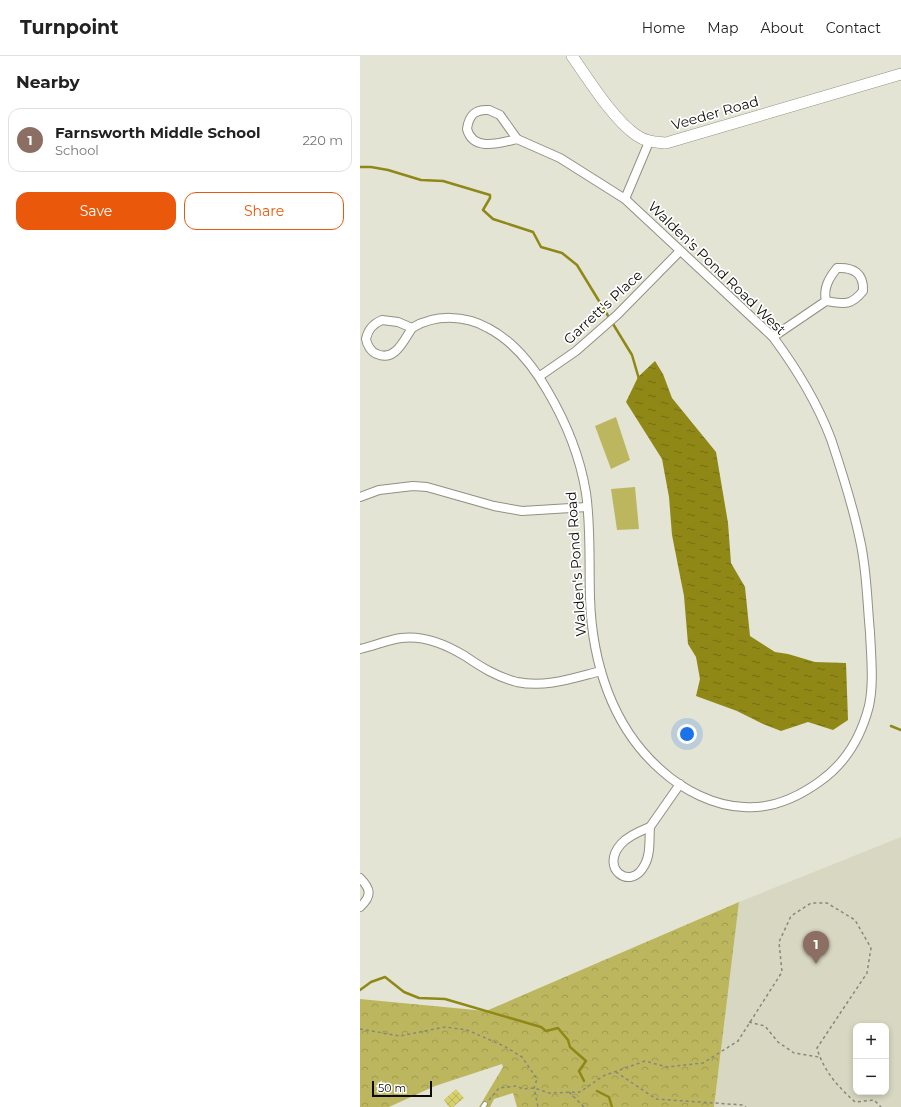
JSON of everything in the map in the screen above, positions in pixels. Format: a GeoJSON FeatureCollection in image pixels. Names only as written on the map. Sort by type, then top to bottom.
{"type":"FeatureCollection","features":[{"type":"Feature","properties":{"kind":"street"},"geometry":{"type":"LineString","coordinates":[[572,56],[617,117],[636,135],[649,142],[625,199]]}},
{"type":"Feature","properties":{"kind":"street","name":"Veeder Road"},"geometry":{"type":"LineString","coordinates":[[649,142],[666,143],[675,141],[901,74]]}},
{"type":"Feature","properties":{"kind":"street"},"geometry":{"type":"LineString","coordinates":[[489,110],[500,115],[517,139],[494,144],[476,143],[468,134],[468,123],[476,111],[489,110]]}},
{"type":"Feature","properties":{"kind":"street","name":"Walden's Pond Road West"},"geometry":{"type":"LineString","coordinates":[[517,139],[560,158],[625,199],[773,337],[788,358],[814,401],[830,437],[846,486],[860,541],[866,579],[871,655],[869,704],[860,733],[844,759],[828,776],[811,788],[772,805],[748,808],[733,806],[701,796],[680,784],[655,765],[630,736]]}},
{"type":"Feature","properties":{"kind":"street","name":"Garrett's Place"},"geometry":{"type":"LineString","coordinates":[[540,376],[576,351],[617,315],[680,251]]}},
{"type":"Feature","properties":{"kind":"street"},"geometry":{"type":"LineString","coordinates":[[773,337],[826,301],[846,304],[856,300],[863,291],[862,277],[856,271],[846,268],[837,268],[829,278],[825,294],[826,301]]}},
{"type":"Feature","properties":{"kind":"street","name":"Walden's Pond Road"},"geometry":{"type":"LineString","coordinates":[[412,328],[432,319],[451,317],[478,322],[495,331],[510,344],[540,376],[561,413],[570,433],[581,470],[587,507],[590,532],[590,601],[595,646],[601,671],[613,708],[630,736]]}},
{"type":"Feature","properties":{"kind":"street"},"geometry":{"type":"LineString","coordinates":[[382,320],[398,322],[412,328],[400,347],[390,356],[376,354],[371,350],[367,342],[367,334],[370,329],[382,320]]}},
{"type":"Feature","properties":{"kind":"street"},"geometry":{"type":"LineString","coordinates":[[360,497],[379,490],[413,486],[427,487],[494,506],[522,511],[587,507]]}},
{"type":"Feature","properties":{"kind":"street"},"geometry":{"type":"LineString","coordinates":[[360,649],[402,638],[436,641],[447,645],[488,671],[516,681],[532,684],[551,684],[601,671]]}},
{"type":"Feature","properties":{"kind":"street"},"geometry":{"type":"LineString","coordinates":[[650,827],[648,857],[644,867],[639,873],[630,877],[619,874],[613,867],[614,854],[621,844],[629,837],[650,827],[680,784]]}},
{"type":"Feature","properties":{"kind":"street"},"geometry":{"type":"LineString","coordinates":[[360,878],[369,887],[364,903],[360,907]]}},
{"type":"Feature","properties":{"kind":"path"},"geometry":{"type":"LineString","coordinates":[[484,1106],[499,1088],[516,1086],[523,1089],[534,1088],[549,1093],[580,1092],[603,1076],[645,1061],[667,1066],[703,1063],[738,1041],[782,972],[780,942],[791,916],[811,903],[827,903],[855,920],[871,948],[867,973],[817,1048],[819,1057],[838,1087],[855,1102],[874,1100],[881,1107]]}},
{"type":"Feature","properties":{"kind":"path"},"geometry":{"type":"LineString","coordinates":[[749,1022],[765,1026],[778,1042],[794,1053],[819,1057]]}},
{"type":"Feature","properties":{"kind":"path"},"geometry":{"type":"LineString","coordinates":[[360,1029],[400,1036],[445,1027],[467,1030],[522,1057],[537,1079],[534,1088],[538,1107]]}},
{"type":"Feature","properties":{"kind":"path"},"geometry":{"type":"LineString","coordinates":[[616,1072],[656,1099],[743,1105],[746,1107]]}},
{"type":"Feature","properties":{"kind":"path"},"geometry":{"type":"LineString","coordinates":[[569,1092],[584,1107]]}},
{"type":"Feature","properties":{"kind":"shaded area"},"geometry":{"type":"Polygon","coordinates":[[[901,837],[901,1107],[714,1107],[739,902],[901,837]]]}},
{"type":"Feature","properties":{"kind":"green space"},"geometry":{"type":"Polygon","coordinates":[[[616,417],[630,460],[611,469],[595,426],[616,417]]]}},
{"type":"Feature","properties":{"kind":"green space"},"geometry":{"type":"Polygon","coordinates":[[[635,487],[639,529],[617,530],[611,489],[635,487]]]}},
{"type":"Feature","properties":{"kind":"green space"},"geometry":{"type":"Polygon","coordinates":[[[739,902],[714,1107],[517,1107],[513,1093],[494,1099],[490,1107],[479,1107],[503,1067],[502,1064],[435,1086],[389,1107],[360,1107],[360,999],[486,1011],[739,902]]]}},
{"type":"Feature","properties":{"kind":"water"},"geometry":{"type":"Polygon","coordinates":[[[655,361],[663,374],[672,398],[716,452],[728,523],[731,563],[745,587],[750,636],[775,652],[788,654],[815,662],[846,663],[848,720],[833,730],[808,722],[781,731],[737,711],[696,696],[700,679],[696,657],[688,644],[684,596],[672,535],[669,497],[662,459],[626,402],[638,377],[655,361]]]}},
{"type":"Feature","properties":{"kind":"building"},"geometry":{"type":"Polygon","coordinates":[[[456,1089],[464,1098],[453,1107],[449,1107],[444,1100],[456,1089]]]}},
{"type":"Feature","properties":{"kind":"waterway"},"geometry":{"type":"LineString","coordinates":[[360,167],[388,170],[421,180],[443,181],[490,195],[490,198],[483,210],[493,219],[533,232],[541,247],[562,253],[577,265],[632,355],[639,379]]}},
{"type":"Feature","properties":{"kind":"waterway"},"geometry":{"type":"LineString","coordinates":[[891,726],[901,730]]}},
{"type":"Feature","properties":{"kind":"waterway"},"geometry":{"type":"LineString","coordinates":[[360,990],[371,982],[385,977],[404,992],[419,998],[445,999],[541,1027],[546,1031],[558,1028],[568,1040],[570,1047],[586,1061],[579,1071],[584,1081]]}},
{"type":"Feature","properties":{"kind":"waterway"},"geometry":{"type":"LineString","coordinates":[[597,1091],[609,1097],[612,1107]]}},
{"type":"Feature","properties":{"kind":"place","name":"Farnsworth Middle School"},"geometry":{"type":"Point","coordinates":[816,964]}}]}
